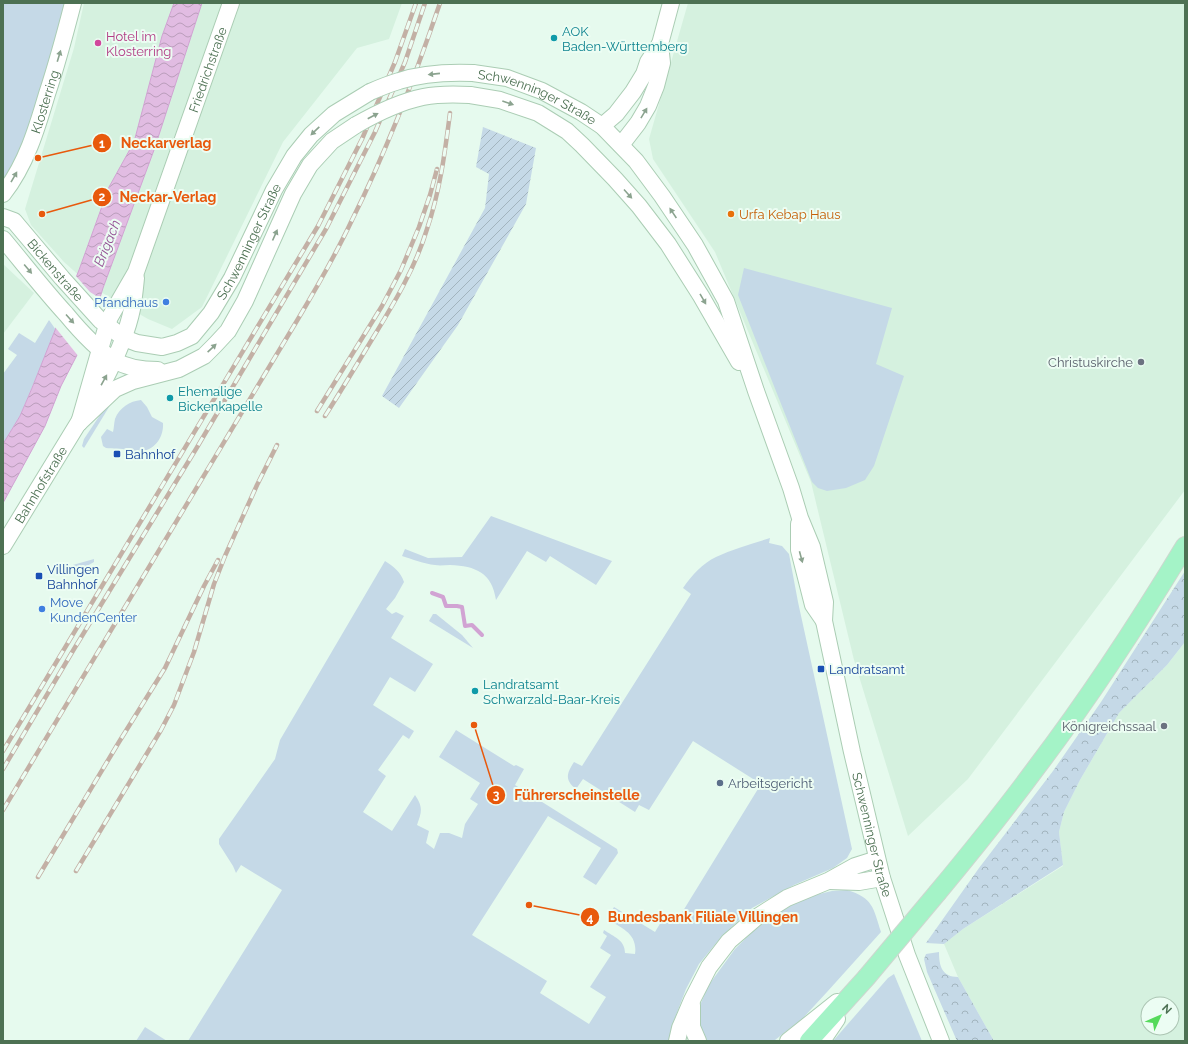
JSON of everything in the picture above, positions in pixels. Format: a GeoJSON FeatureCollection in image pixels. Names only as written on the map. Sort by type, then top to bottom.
{"type":"FeatureCollection","features":[{"type":"Feature","properties":{"kind":"main road","name":"Klosterring"},"geometry":{"type":"LineString","coordinates":[[3,194],[24,159],[36,127],[64,38],[73,3]]}},
{"type":"Feature","properties":{"kind":"main road","name":"Friedrichstraße"},"geometry":{"type":"LineString","coordinates":[[104,322],[110,317],[136,272],[231,3]]}},
{"type":"Feature","properties":{"kind":"main road"},"geometry":{"type":"LineString","coordinates":[[602,126],[616,114],[633,92],[644,74],[648,62],[660,44],[672,3]]}},
{"type":"Feature","properties":{"kind":"main road"},"geometry":{"type":"LineString","coordinates":[[621,145],[648,106],[656,86],[662,63],[660,44]]}},
{"type":"Feature","properties":{"kind":"main road","name":"Schwenninger Straße"},"geometry":{"type":"LineString","coordinates":[[104,322],[124,338],[137,343],[162,347],[177,343],[192,336],[211,313],[232,278],[274,190],[294,156],[311,134],[334,114],[370,92],[399,80],[430,74],[455,72],[507,78],[542,91],[581,112],[602,126],[636,161],[670,208],[695,246],[726,301],[800,518],[799,550],[813,605],[824,621],[852,752],[882,878],[907,955],[941,1041]]}},
{"type":"Feature","properties":{"kind":"main road","name":"Schwenninger Straße"},"geometry":{"type":"LineString","coordinates":[[133,381],[179,369],[204,356],[228,331],[245,301],[293,194],[310,165],[332,141],[356,125],[391,107],[423,97],[450,94],[470,95],[500,100],[538,113],[567,131],[615,179],[639,206],[668,244],[701,296],[756,391]]}},
{"type":"Feature","properties":{"kind":"main road","name":"Bickenstraße"},"geometry":{"type":"LineString","coordinates":[[3,217],[14,221],[62,278],[104,322]]}},
{"type":"Feature","properties":{"kind":"main road","name":"Bickenstraße"},"geometry":{"type":"LineString","coordinates":[[3,239],[55,302],[84,335],[96,346]]}},
{"type":"Feature","properties":{"kind":"main road","name":"Friedrichstraße"},"geometry":{"type":"LineString","coordinates":[[124,338],[132,308],[136,272]]}},
{"type":"Feature","properties":{"kind":"main road","name":"Bahnhofstraße"},"geometry":{"type":"LineString","coordinates":[[78,423],[96,346],[104,322]]}},
{"type":"Feature","properties":{"kind":"main road","name":"Bahnhofstraße"},"geometry":{"type":"LineString","coordinates":[[3,546],[104,381],[124,338]]}},
{"type":"Feature","properties":{"kind":"main road","name":"Schwenninger Straße"},"geometry":{"type":"LineString","coordinates":[[96,346],[115,360],[136,369],[179,369]]}},
{"type":"Feature","properties":{"kind":"main road","name":"Bahnhofstraße"},"geometry":{"type":"LineString","coordinates":[[78,423],[115,389],[133,381]]}},
{"type":"Feature","properties":{"kind":"main road"},"geometry":{"type":"LineString","coordinates":[[809,1041],[938,892],[1037,768],[1127,637],[1185,546]]}},
{"type":"Feature","properties":{"kind":"main road"},"geometry":{"type":"LineString","coordinates":[[677,1041],[680,1028],[692,1000],[709,967],[729,941],[757,917],[787,898],[828,881],[855,866],[877,859]]}},
{"type":"Feature","properties":{"kind":"main road"},"geometry":{"type":"LineString","coordinates":[[828,881],[859,882],[882,878]]}},
{"type":"Feature","properties":{"kind":"main road"},"geometry":{"type":"LineString","coordinates":[[788,1041],[864,979]]}},
{"type":"Feature","properties":{"kind":"main road"},"geometry":{"type":"LineString","coordinates":[[822,1041],[864,979]]}},
{"type":"Feature","properties":{"kind":"main road"},"geometry":{"type":"LineString","coordinates":[[692,1000],[692,1027],[698,1041]]}},
{"type":"Feature","properties":{"kind":"shaded area"},"geometry":{"type":"Polygon","coordinates":[[[84,3],[402,3],[389,39],[357,48],[283,142],[202,307],[172,329],[148,319],[92,287],[64,262],[31,225],[25,209],[74,48],[84,3]]]}},
{"type":"Feature","properties":{"kind":"shaded area"},"geometry":{"type":"Polygon","coordinates":[[[688,3],[1185,3],[1185,490],[968,779],[908,836],[854,660],[811,482],[715,252],[653,159],[649,139],[688,3]]]}},
{"type":"Feature","properties":{"kind":"shaded area"},"geometry":{"type":"Polygon","coordinates":[[[3,264],[34,293],[3,334],[3,264]]]}},
{"type":"Feature","properties":{"kind":"shaded area"},"geometry":{"type":"Polygon","coordinates":[[[1185,642],[1185,1041],[994,1041],[958,977],[944,944],[963,929],[1063,866],[1059,832],[1064,812],[1080,780],[1119,713],[1167,665],[1185,642]]]}},
{"type":"Feature","properties":{"kind":"green space"},"geometry":{"type":"Polygon","coordinates":[[[3,3],[65,3],[32,123],[15,165],[3,182],[3,3]]]}},
{"type":"Feature","properties":{"kind":"green space"},"geometry":{"type":"Polygon","coordinates":[[[483,127],[536,148],[526,204],[458,325],[399,408],[382,396],[485,208],[489,174],[476,167],[483,127]]]}},
{"type":"Feature","properties":{"kind":"green space"},"geometry":{"type":"Polygon","coordinates":[[[744,268],[892,308],[876,364],[904,376],[874,466],[865,480],[846,488],[827,491],[818,488],[812,482],[738,295],[744,268]]]}},
{"type":"Feature","properties":{"kind":"green space"},"geometry":{"type":"Polygon","coordinates":[[[49,320],[56,330],[20,416],[3,444],[3,374],[17,355],[8,349],[19,333],[35,343],[49,320]]]}},
{"type":"Feature","properties":{"kind":"green space"},"geometry":{"type":"Polygon","coordinates":[[[141,400],[147,407],[152,417],[163,423],[162,434],[154,446],[140,452],[106,448],[103,446],[101,437],[107,429],[113,432],[115,419],[122,408],[133,402],[141,400]]]}},
{"type":"Feature","properties":{"kind":"green space"},"geometry":{"type":"Polygon","coordinates":[[[111,403],[84,448],[82,446],[84,439],[106,406],[111,403]]]}},
{"type":"Feature","properties":{"kind":"green space"},"geometry":{"type":"Polygon","coordinates":[[[491,516],[612,561],[596,585],[550,556],[546,562],[527,551],[496,600],[491,583],[487,577],[475,569],[422,563],[402,556],[405,549],[428,558],[462,557],[491,516]]]}},
{"type":"Feature","properties":{"kind":"green space"},"geometry":{"type":"Polygon","coordinates":[[[770,538],[769,543],[782,546],[789,554],[798,602],[852,849],[847,858],[833,868],[794,885],[752,908],[722,936],[699,964],[686,989],[673,1023],[669,1041],[188,1041],[282,890],[241,865],[236,873],[219,844],[219,839],[275,759],[280,740],[385,561],[399,572],[404,582],[395,598],[386,609],[392,614],[396,612],[404,616],[391,638],[433,664],[415,692],[390,677],[373,705],[414,731],[409,739],[403,735],[378,770],[386,776],[363,812],[392,831],[415,795],[421,809],[417,825],[429,831],[426,843],[434,849],[440,833],[449,833],[462,838],[465,824],[478,804],[470,799],[480,783],[439,757],[456,730],[514,766],[516,765],[524,769],[515,785],[617,849],[618,853],[596,885],[583,877],[601,848],[548,816],[472,935],[547,981],[540,993],[589,1024],[606,997],[590,987],[611,955],[600,948],[607,936],[603,933],[604,930],[621,942],[625,949],[625,953],[635,954],[634,941],[628,932],[607,919],[614,907],[655,932],[664,917],[675,924],[761,784],[693,741],[649,810],[639,805],[635,812],[583,779],[576,789],[572,786],[568,779],[568,773],[574,762],[582,766],[691,594],[683,588],[690,579],[702,566],[716,557],[770,538]]]}},
{"type":"Feature","properties":{"kind":"green space"},"geometry":{"type":"Polygon","coordinates":[[[94,559],[94,562],[85,567],[58,573],[55,570],[94,559]]]}},
{"type":"Feature","properties":{"kind":"green space"},"geometry":{"type":"Polygon","coordinates":[[[1185,571],[1185,642],[1167,665],[1119,713],[1080,780],[1064,812],[1059,832],[1063,865],[963,929],[944,944],[926,943],[979,868],[1053,771],[1101,702],[1185,571]]]}},
{"type":"Feature","properties":{"kind":"green space"},"geometry":{"type":"Polygon","coordinates":[[[433,614],[436,614],[462,635],[473,648],[429,621],[433,614]]]}},
{"type":"Feature","properties":{"kind":"green space"},"geometry":{"type":"Polygon","coordinates":[[[847,890],[862,896],[867,900],[874,910],[881,932],[827,992],[803,1018],[774,1041],[708,1041],[702,1034],[700,1021],[701,1003],[708,986],[735,949],[752,932],[772,917],[792,905],[815,895],[832,891],[847,890]]]}},
{"type":"Feature","properties":{"kind":"green space"},"geometry":{"type":"Polygon","coordinates":[[[939,952],[942,970],[948,975],[958,977],[994,1041],[957,1041],[927,972],[924,959],[926,954],[939,952]]]}},
{"type":"Feature","properties":{"kind":"green space"},"geometry":{"type":"Polygon","coordinates":[[[894,974],[922,1041],[833,1041],[888,978],[894,974]]]}},
{"type":"Feature","properties":{"kind":"green space"},"geometry":{"type":"Polygon","coordinates":[[[145,1027],[167,1041],[136,1041],[145,1027]]]}},
{"type":"Feature","properties":{"kind":"water","name":"Brigach"},"geometry":{"type":"Polygon","coordinates":[[[174,3],[202,3],[154,150],[103,288],[90,330],[61,386],[45,426],[3,503],[3,444],[20,416],[32,388],[79,270],[109,187],[134,142],[162,36],[174,3]]]}},
{"type":"Feature","properties":{"kind":"pier"},"geometry":{"type":"Polygon","coordinates":[[[75,275],[90,292],[98,297],[103,297],[92,330],[79,357],[55,327],[75,275]]]}},
{"type":"Feature","properties":{"kind":"waterway"},"geometry":{"type":"LineString","coordinates":[[432,593],[443,597],[446,606],[462,607],[465,626],[472,625],[482,635]]}},
{"type":"Feature","properties":{"kind":"railway"},"geometry":{"type":"LineString","coordinates":[[3,751],[318,226],[362,139],[395,62],[416,3]]}},
{"type":"Feature","properties":{"kind":"railway"},"geometry":{"type":"LineString","coordinates":[[3,769],[196,449],[326,229],[375,132],[405,62],[425,3]]}},
{"type":"Feature","properties":{"kind":"railway"},"geometry":{"type":"LineString","coordinates":[[3,810],[298,319],[333,258],[365,194],[389,140],[421,58],[440,3]]}},
{"type":"Feature","properties":{"kind":"railway"},"geometry":{"type":"LineString","coordinates":[[325,416],[403,286],[422,244],[432,215],[439,186],[450,113]]}},
{"type":"Feature","properties":{"kind":"railway"},"geometry":{"type":"LineString","coordinates":[[317,411],[382,306],[401,270],[419,227],[437,169]]}},
{"type":"Feature","properties":{"kind":"railway"},"geometry":{"type":"LineString","coordinates":[[76,871],[161,730],[174,705],[194,652],[214,584],[225,556],[277,445]]}},
{"type":"Feature","properties":{"kind":"railway"},"geometry":{"type":"LineString","coordinates":[[38,877],[165,668],[218,560]]}},
{"type":"Feature","properties":{"kind":"place","name":"AOK Baden-Württemberg"},"geometry":{"type":"Point","coordinates":[554,38]}},
{"type":"Feature","properties":{"kind":"place","name":"Hotel im Klosterring"},"geometry":{"type":"Point","coordinates":[98,43]}},
{"type":"Feature","properties":{"kind":"place","name":"Neckarverlag"},"geometry":{"type":"Point","coordinates":[38,158]}},
{"type":"Feature","properties":{"kind":"place","name":"Neckar-Verlag"},"geometry":{"type":"Point","coordinates":[42,214]}},
{"type":"Feature","properties":{"kind":"place","name":"Urfa Kebap Haus"},"geometry":{"type":"Point","coordinates":[731,214]}},
{"type":"Feature","properties":{"kind":"place","name":"Pfandhaus"},"geometry":{"type":"Point","coordinates":[166,302]}},
{"type":"Feature","properties":{"kind":"place","name":"Christuskirche"},"geometry":{"type":"Point","coordinates":[1141,362]}},
{"type":"Feature","properties":{"kind":"place","name":"Ehemalige Bickenkapelle"},"geometry":{"type":"Point","coordinates":[170,398]}},
{"type":"Feature","properties":{"kind":"place","name":"Bahnhof"},"geometry":{"type":"Point","coordinates":[117,454]}},
{"type":"Feature","properties":{"kind":"place","name":"Villingen Bahnhof"},"geometry":{"type":"Point","coordinates":[39,576]}},
{"type":"Feature","properties":{"kind":"place","name":"Move KundenCenter"},"geometry":{"type":"Point","coordinates":[42,609]}},
{"type":"Feature","properties":{"kind":"place","name":"Landratsamt"},"geometry":{"type":"Point","coordinates":[821,669]}},
{"type":"Feature","properties":{"kind":"place","name":"Landratsamt Schwarzald-Baar-Kreis"},"geometry":{"type":"Point","coordinates":[475,691]}},
{"type":"Feature","properties":{"kind":"place","name":"Führerscheinstelle"},"geometry":{"type":"Point","coordinates":[474,725]}},
{"type":"Feature","properties":{"kind":"place","name":"Königreichssaal"},"geometry":{"type":"Point","coordinates":[1164,726]}},
{"type":"Feature","properties":{"kind":"place","name":"Arbeitsgericht"},"geometry":{"type":"Point","coordinates":[720,783]}},
{"type":"Feature","properties":{"kind":"place","name":"Bundesbank Filiale Villingen"},"geometry":{"type":"Point","coordinates":[529,905]}}]}
